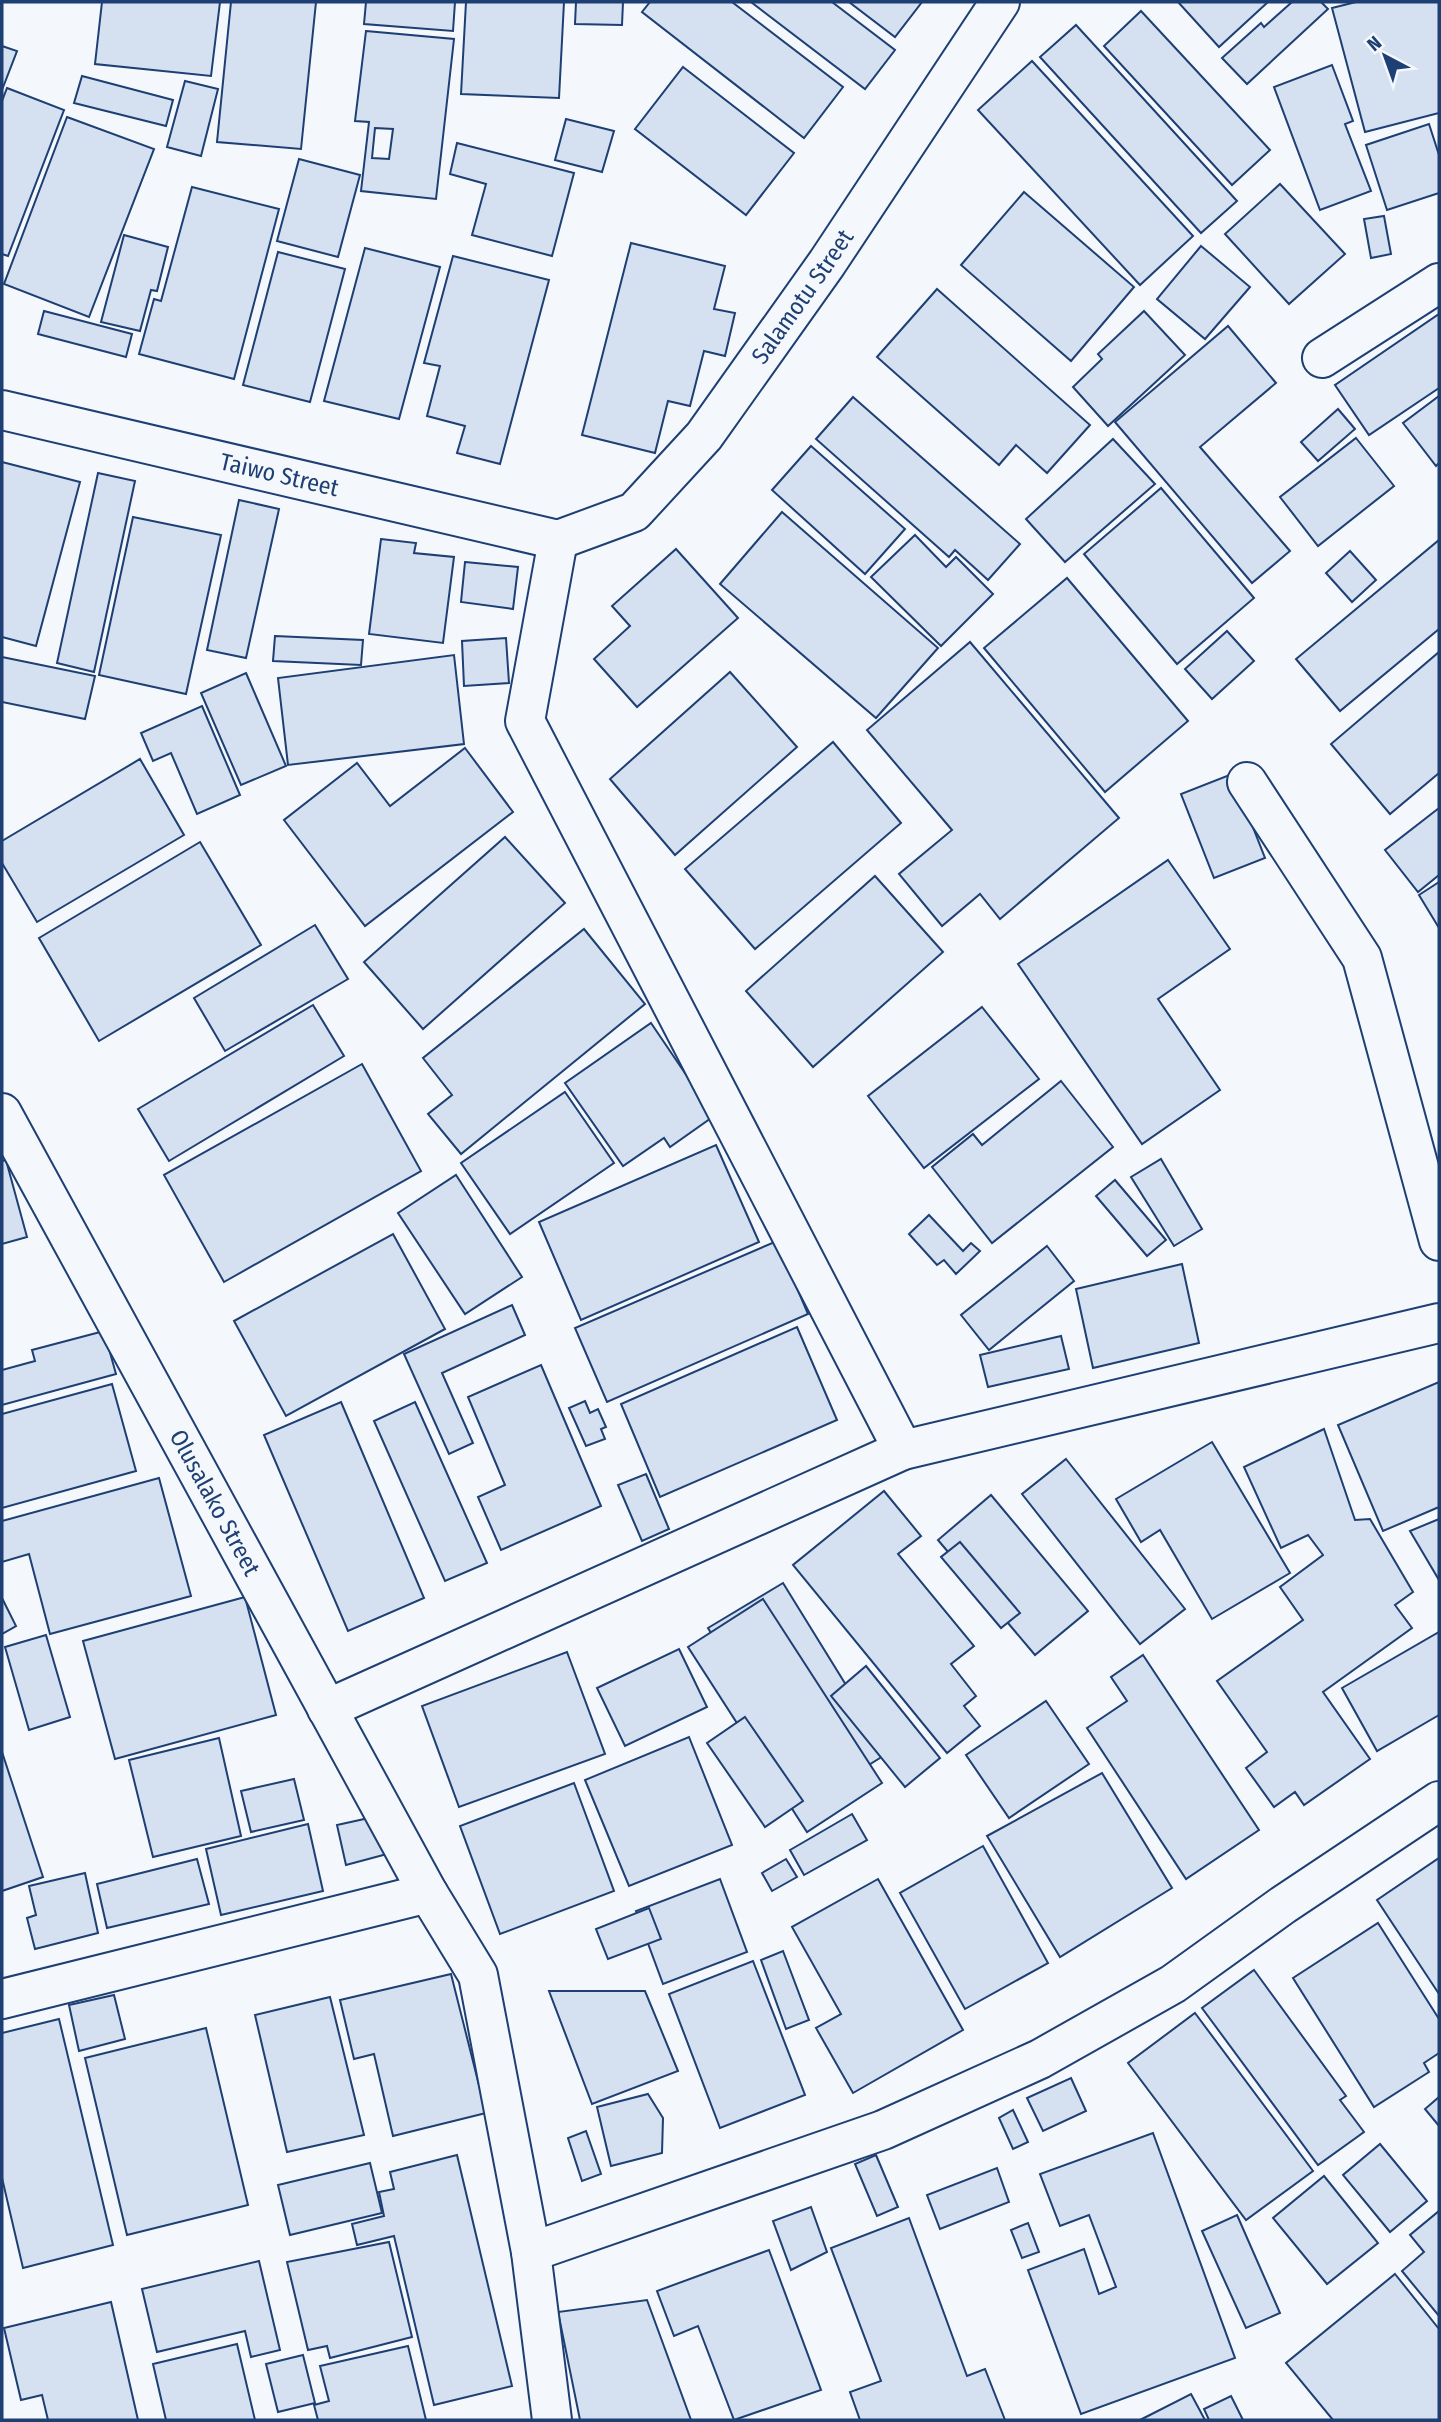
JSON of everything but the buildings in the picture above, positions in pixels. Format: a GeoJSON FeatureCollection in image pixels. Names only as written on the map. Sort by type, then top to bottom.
{"type":"FeatureCollection","features":[{"type":"Feature","properties":{"kind":"street","name":"Salamotu Street"},"geometry":{"type":"LineString","coordinates":[[558,540],[634,512],[704,436],[827,263],[1000,2]]}},
{"type":"Feature","properties":{"kind":"street"},"geometry":{"type":"LineString","coordinates":[[1322,358],[1439,283]]}},
{"type":"Feature","properties":{"kind":"street","name":"Taiwo Street"},"geometry":{"type":"LineString","coordinates":[[2,410],[558,540]]}},
{"type":"Feature","properties":{"kind":"street"},"geometry":{"type":"LineString","coordinates":[[558,540],[525,721],[903,1450]]}},
{"type":"Feature","properties":{"kind":"street"},"geometry":{"type":"LineString","coordinates":[[1247,782],[1362,958],[1439,1241]]}},
{"type":"Feature","properties":{"kind":"street","name":"Olusalako Street"},"geometry":{"type":"LineString","coordinates":[[2,1113],[428,1893],[478,1975],[531,2252],[552,2420]]}},
{"type":"Feature","properties":{"kind":"street"},"geometry":{"type":"LineString","coordinates":[[327,1709],[903,1450],[1439,1323]]}},
{"type":"Feature","properties":{"kind":"street"},"geometry":{"type":"LineString","coordinates":[[531,2252],[883,2130],[1040,2059],[1173,1984],[1283,1905],[1439,1801]]}},
{"type":"Feature","properties":{"kind":"street"},"geometry":{"type":"LineString","coordinates":[[2,1999],[428,1893]]}}]}
